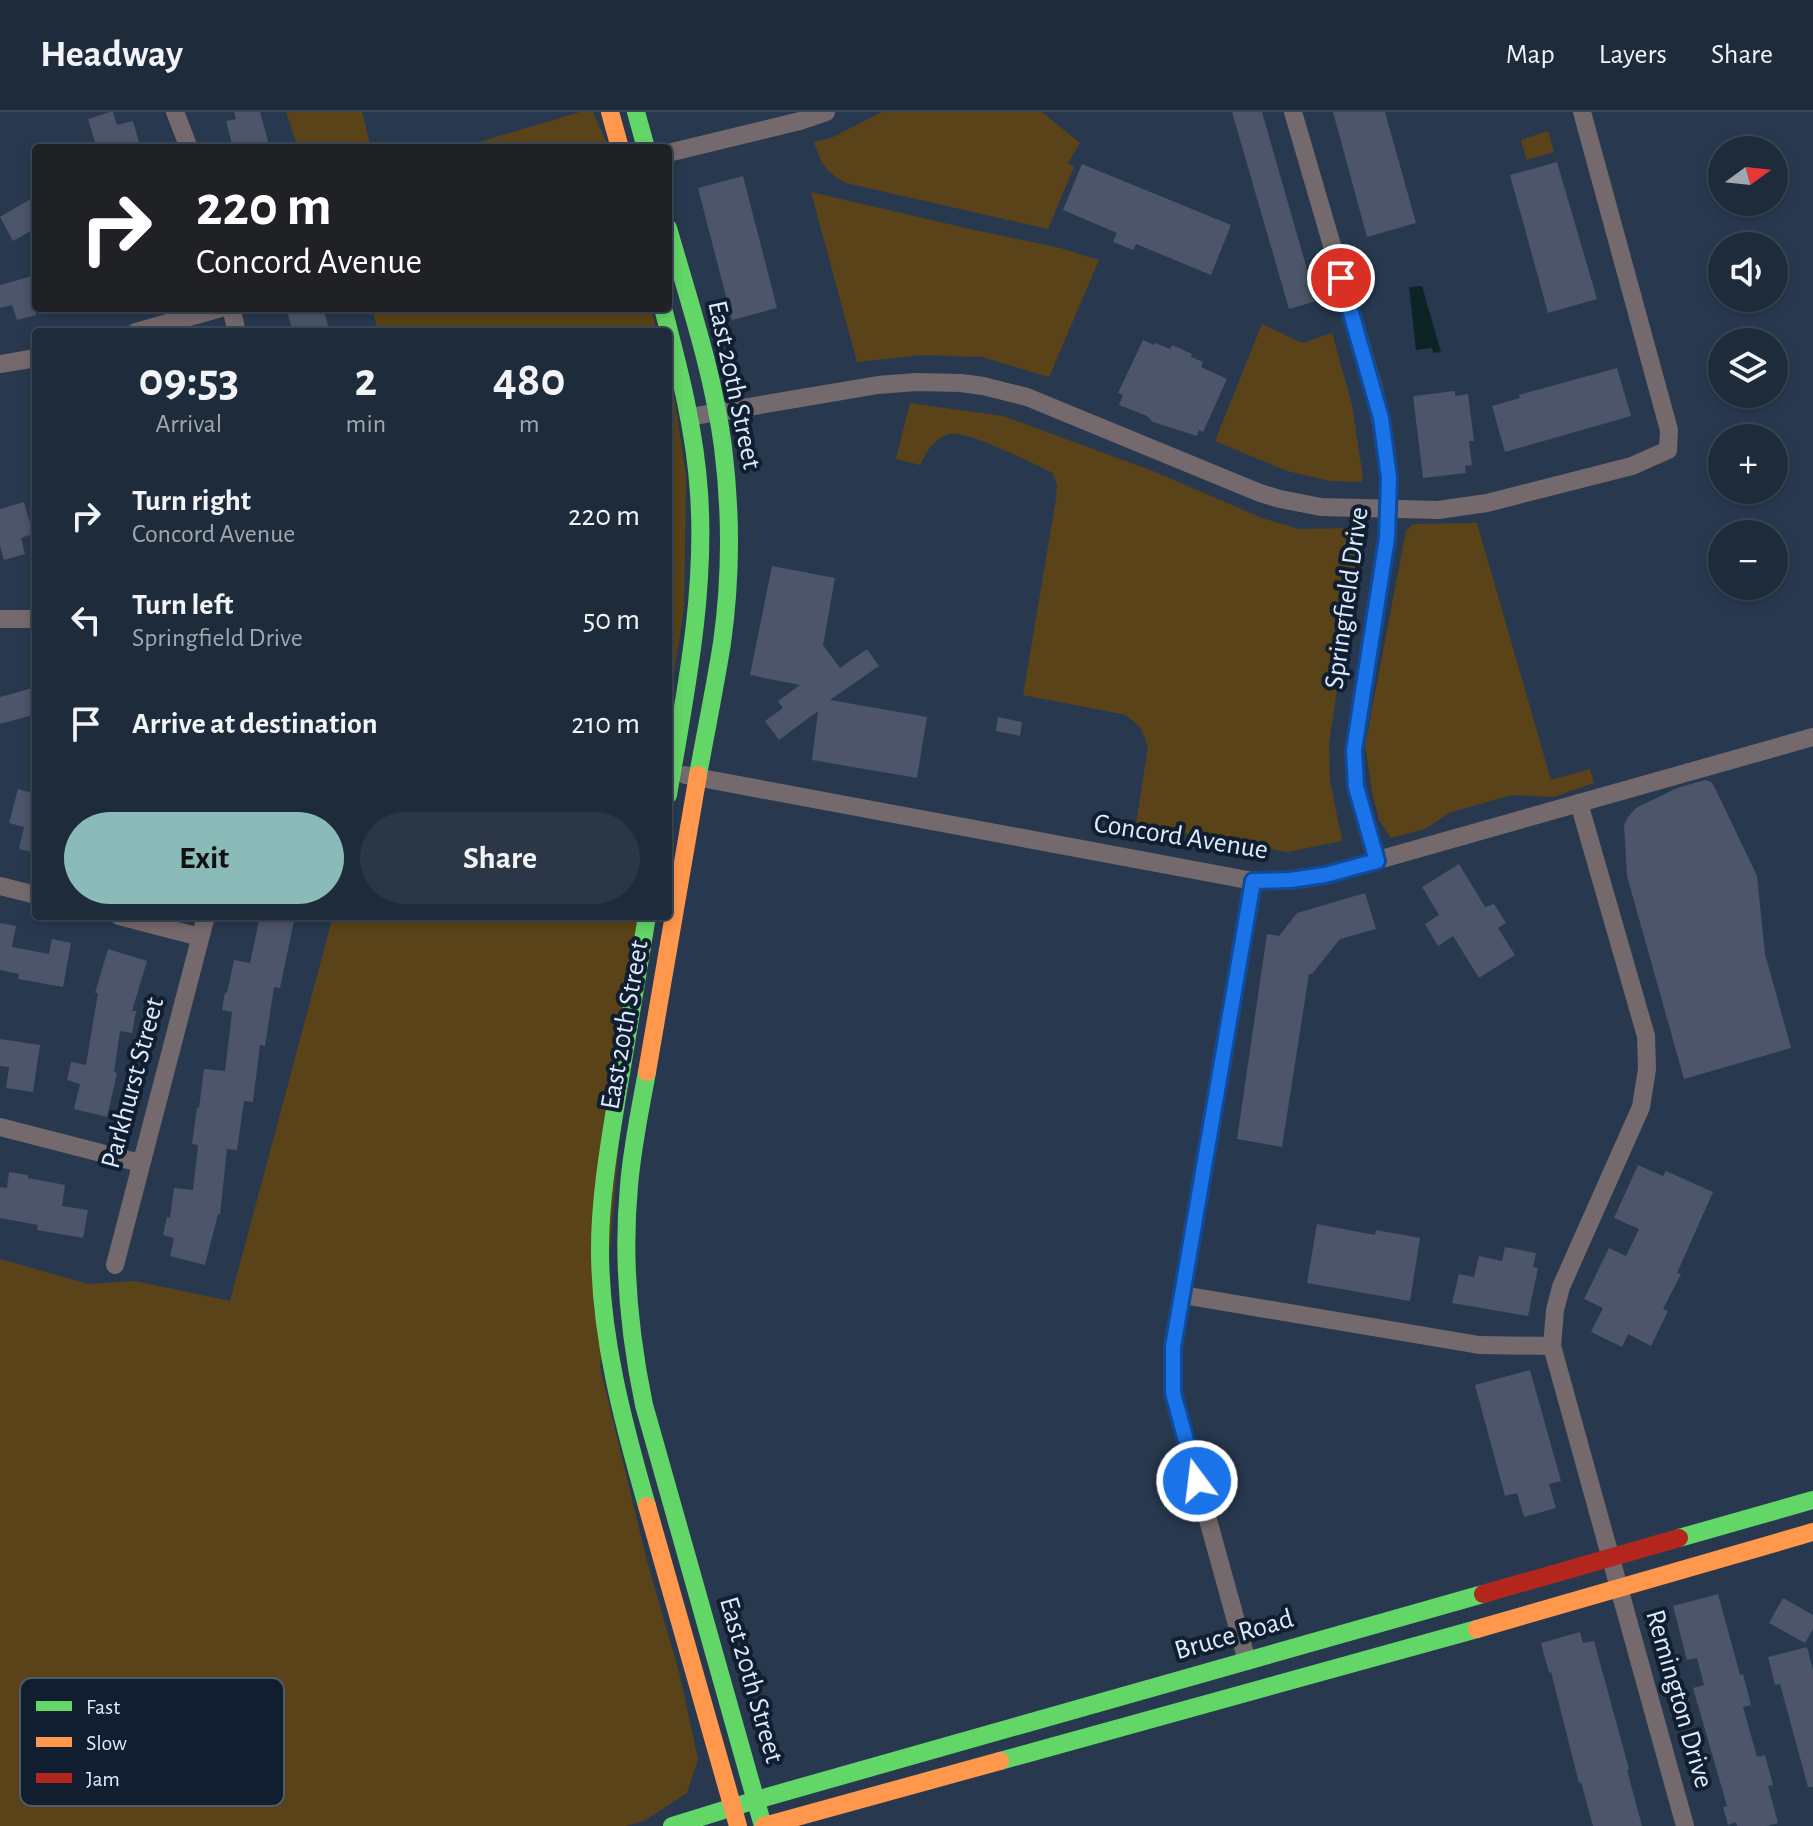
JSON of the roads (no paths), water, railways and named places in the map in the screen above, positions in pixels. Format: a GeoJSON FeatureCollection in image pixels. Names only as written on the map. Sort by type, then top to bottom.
{"type":"FeatureCollection","features":[{"type":"Feature","properties":{"kind":"street"},"geometry":{"type":"LineString","coordinates":[[175,112],[187,144]]}},
{"type":"Feature","properties":{"kind":"street"},"geometry":{"type":"LineString","coordinates":[[610,112],[619,144]]}},
{"type":"Feature","properties":{"kind":"street"},"geometry":{"type":"LineString","coordinates":[[620,112],[629,144]]}},
{"type":"Feature","properties":{"kind":"street"},"geometry":{"type":"LineString","coordinates":[[636,112],[645,144]]}},
{"type":"Feature","properties":{"kind":"street"},"geometry":{"type":"LineString","coordinates":[[672,152],[826,112]]}},
{"type":"Feature","properties":{"kind":"street","name":"Springfield Drive"},"geometry":{"type":"LineString","coordinates":[[1293,112],[1381,418],[1387,463],[1389,510],[1385,553],[1354,750],[1356,787],[1377,861]]}},
{"type":"Feature","properties":{"kind":"street"},"geometry":{"type":"LineString","coordinates":[[689,417],[878,385],[938,381],[983,386],[1027,397],[1260,493],[1321,507],[1438,510],[1487,503],[1632,466],[1668,450],[1669,430],[1582,112]]}},
{"type":"Feature","properties":{"kind":"street","name":"East 20th Street"},"geometry":{"type":"LineString","coordinates":[[672,243],[717,412],[728,503],[727,586],[722,641],[632,1155],[626,1206],[626,1280],[634,1355],[644,1405],[763,1826]]}},
{"type":"Feature","properties":{"kind":"street"},"geometry":{"type":"LineString","coordinates":[[150,328],[207,312]]}},
{"type":"Feature","properties":{"kind":"street","name":"East 20th Street"},"geometry":{"type":"LineString","coordinates":[[672,341],[689,417],[699,494],[698,575],[691,654],[672,772]]}},
{"type":"Feature","properties":{"kind":"street"},"geometry":{"type":"LineString","coordinates":[[0,364],[32,359]]}},
{"type":"Feature","properties":{"kind":"street"},"geometry":{"type":"LineString","coordinates":[[0,619],[32,619]]}},
{"type":"Feature","properties":{"kind":"street","name":"Concord Avenue"},"geometry":{"type":"LineString","coordinates":[[672,772],[1253,881],[1290,880],[1325,875],[1377,861],[1813,737]]}},
{"type":"Feature","properties":{"kind":"street"},"geometry":{"type":"LineString","coordinates":[[1183,1295],[1479,1345],[1552,1346],[1555,1310],[1561,1287],[1641,1107],[1647,1069],[1646,1036],[1579,803]]}},
{"type":"Feature","properties":{"kind":"street"},"geometry":{"type":"LineString","coordinates":[[1247,1661],[1173,1393],[1173,1347],[1253,881]]}},
{"type":"Feature","properties":{"kind":"street"},"geometry":{"type":"LineString","coordinates":[[0,886],[32,894]]}},
{"type":"Feature","properties":{"kind":"street"},"geometry":{"type":"LineString","coordinates":[[134,920],[200,937]]}},
{"type":"Feature","properties":{"kind":"street","name":"Parkhurst Street"},"geometry":{"type":"LineString","coordinates":[[115,1265],[205,920]]}},
{"type":"Feature","properties":{"kind":"street","name":"East 20th Street"},"geometry":{"type":"LineString","coordinates":[[646,920],[605,1172],[600,1248],[603,1300],[609,1354],[627,1435],[738,1826]]}},
{"type":"Feature","properties":{"kind":"street"},"geometry":{"type":"LineString","coordinates":[[0,1127],[140,1163]]}},
{"type":"Feature","properties":{"kind":"street","name":"Remington Drive"},"geometry":{"type":"LineString","coordinates":[[1552,1346],[1685,1826]]}},
{"type":"Feature","properties":{"kind":"street","name":"Bruce Road"},"geometry":{"type":"LineString","coordinates":[[672,1826],[1813,1500]]}},
{"type":"Feature","properties":{"kind":"street"},"geometry":{"type":"LineString","coordinates":[[763,1826],[1330,1671],[1813,1532]]}}]}
